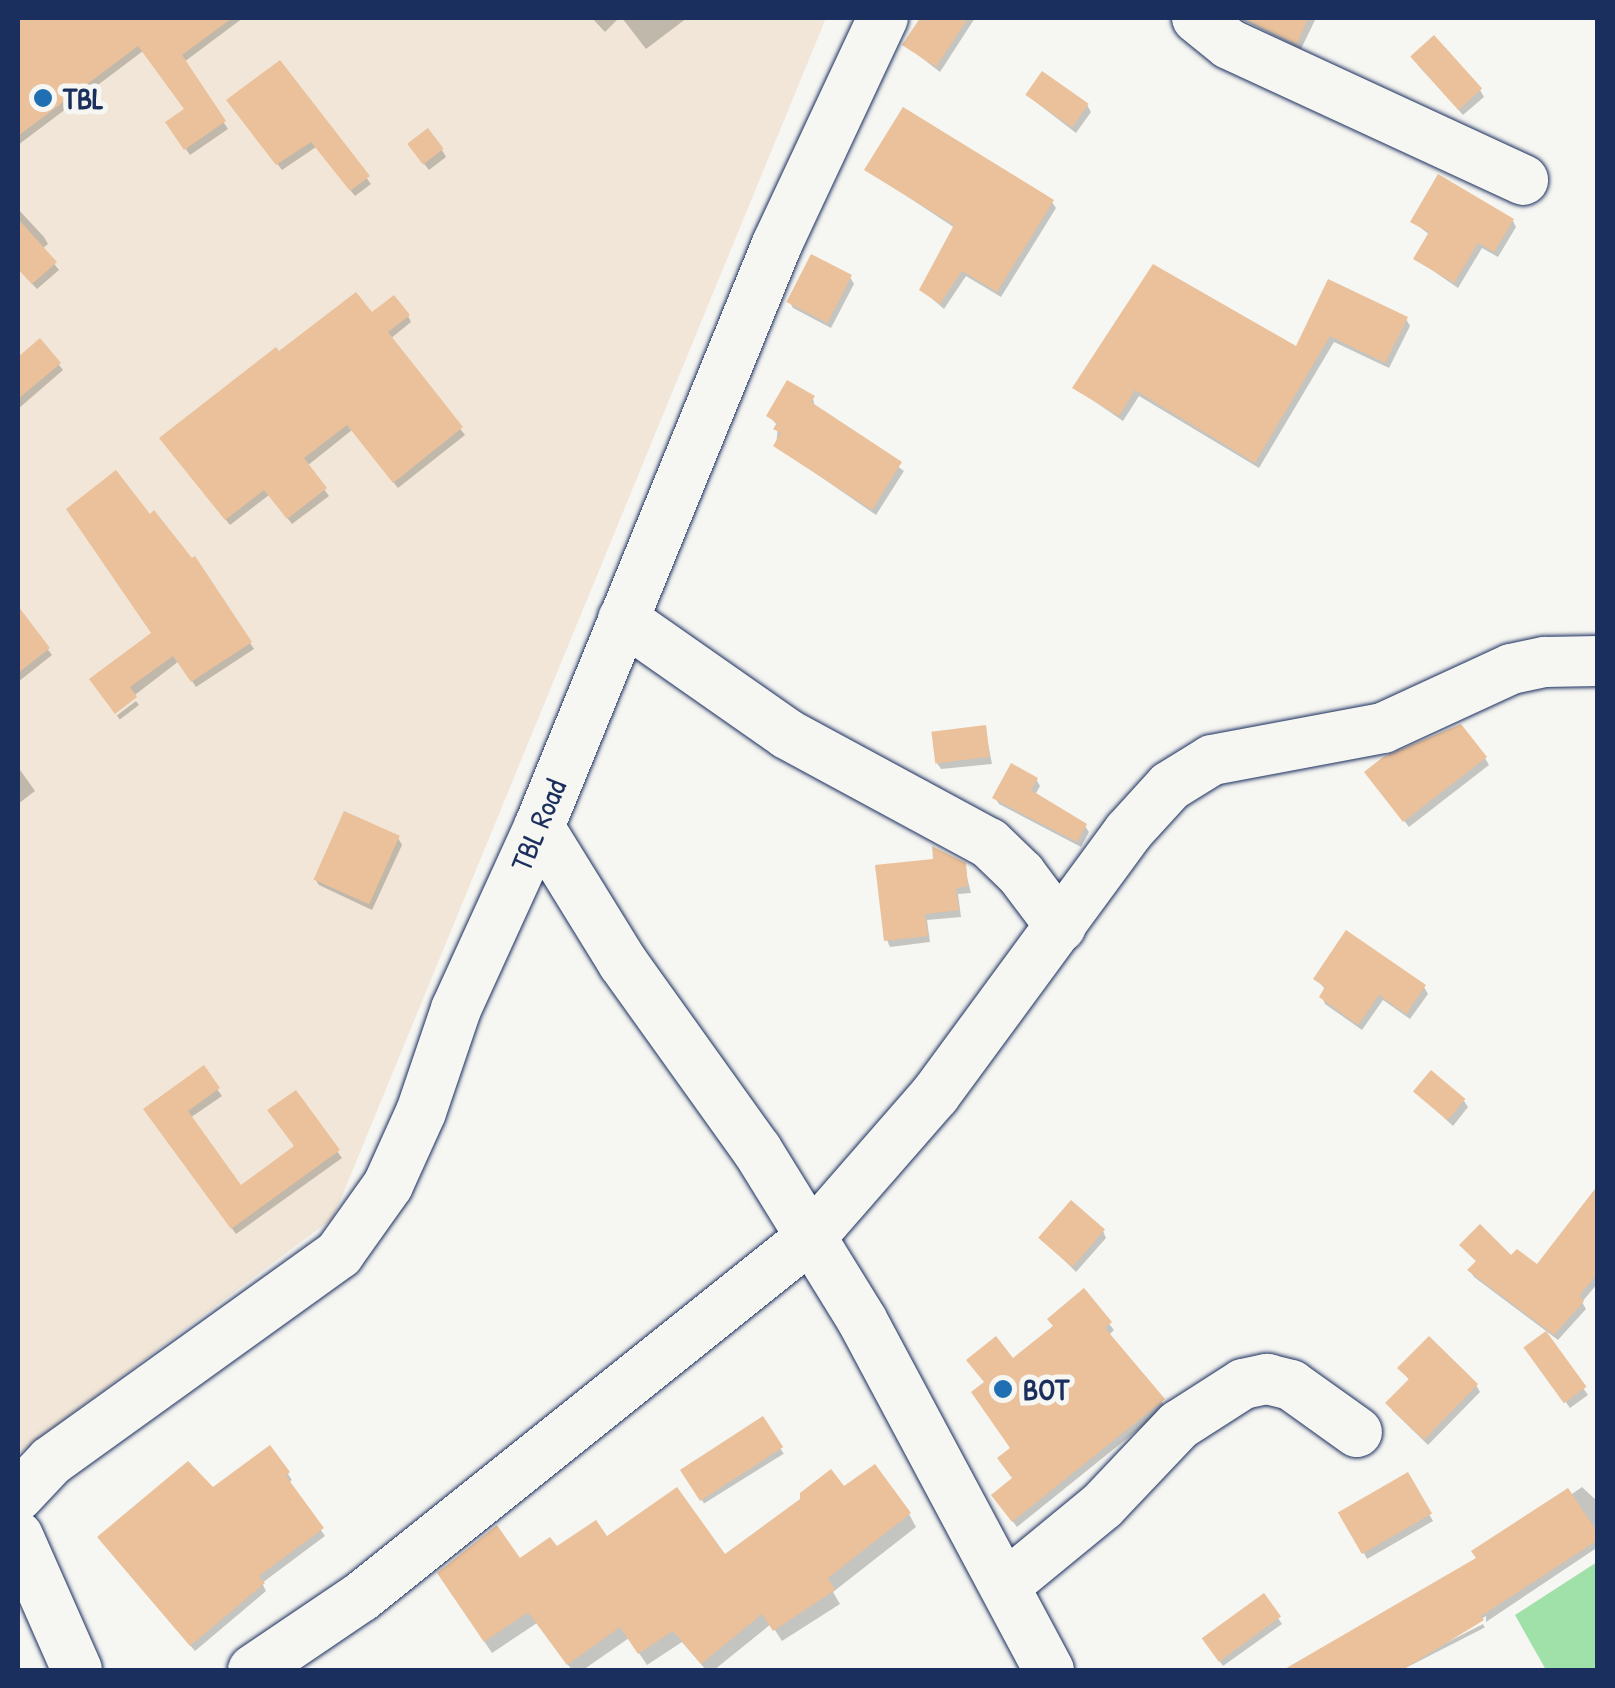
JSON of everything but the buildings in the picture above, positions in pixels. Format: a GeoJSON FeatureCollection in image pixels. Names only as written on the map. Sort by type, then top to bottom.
{"type":"FeatureCollection","features":[{"type":"Feature","properties":{"kind":"street","name":"TBL Road"},"geometry":{"type":"LineString","coordinates":[[18,1496],[51,1462],[338,1254],[369,1217],[421,1112],[456,1009],[540,826],[777,244],[884,18]]}},
{"type":"Feature","properties":{"kind":"street"},"geometry":{"type":"LineString","coordinates":[[1197,18],[1247,52],[1523,180]]}},
{"type":"Feature","properties":{"kind":"street"},"geometry":{"type":"LineString","coordinates":[[622,619],[787,734],[989,844],[1022,874],[1062,927]]}},
{"type":"Feature","properties":{"kind":"street"},"geometry":{"type":"LineString","coordinates":[[253,1670],[416,1555],[811,1237],[935,1095],[1128,832],[1170,786],[1212,760],[1382,728],[1511,669],[1544,662],[1598,661]]}},
{"type":"Feature","properties":{"kind":"street"},"geometry":{"type":"LineString","coordinates":[[540,826],[622,963],[708,1079],[862,1320],[1007,1584],[1049,1670]]}},
{"type":"Feature","properties":{"kind":"street"},"geometry":{"type":"LineString","coordinates":[[1007,1584],[1102,1506],[1179,1425],[1242,1384],[1266,1379],[1291,1385],[1358,1432]]}},
{"type":"Feature","properties":{"kind":"street"},"geometry":{"type":"LineString","coordinates":[[18,1536],[78,1670]]}},
{"type":"Feature","properties":{"kind":"shaded area"},"geometry":{"type":"Polygon","coordinates":[[[18,18],[826,18],[333,1218],[18,1454],[18,18]]]}},
{"type":"Feature","properties":{"kind":"green space"},"geometry":{"type":"Polygon","coordinates":[[[1597,1562],[1597,1670],[1546,1670],[1515,1615],[1597,1562]]]}},
{"type":"Feature","properties":{"kind":"place","name":"TBL"},"geometry":{"type":"Point","coordinates":[43,98]}},
{"type":"Feature","properties":{"kind":"place","name":"BOT"},"geometry":{"type":"Point","coordinates":[1003,1389]}}]}
